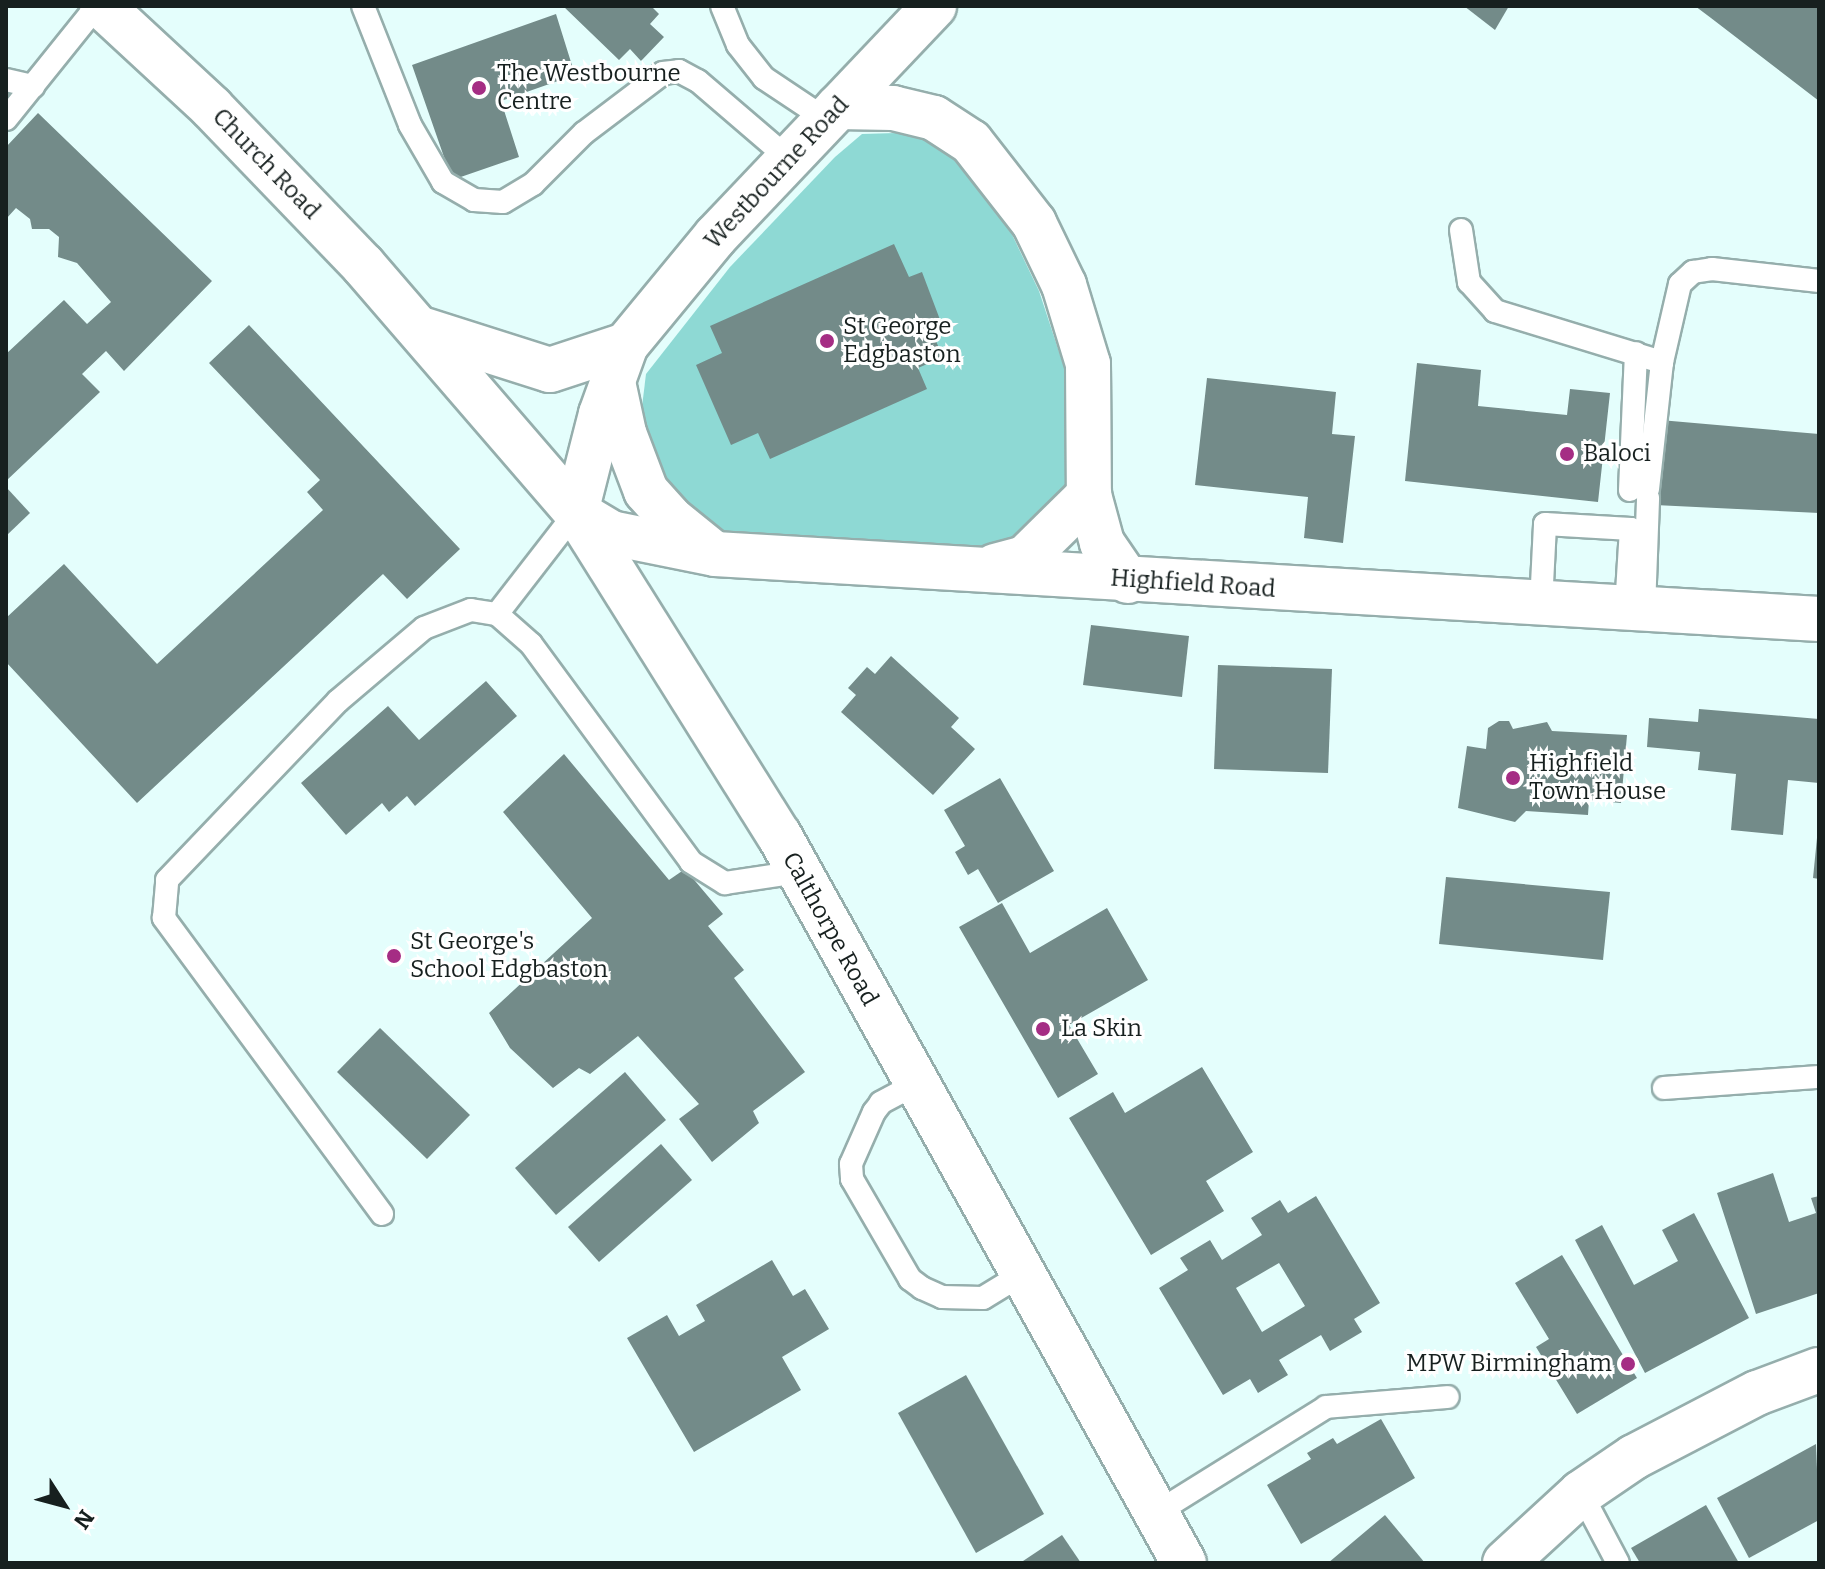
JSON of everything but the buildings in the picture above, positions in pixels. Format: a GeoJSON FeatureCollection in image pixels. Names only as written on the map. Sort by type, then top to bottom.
{"type":"FeatureCollection","features":[{"type":"Feature","properties":{"kind":"main road","name":"Church Road"},"geometry":{"type":"LineString","coordinates":[[100,6],[212,108],[424,330]]}},
{"type":"Feature","properties":{"kind":"main road","name":"Westbourne Road"},"geometry":{"type":"LineString","coordinates":[[620,364],[716,236],[934,6]]}},
{"type":"Feature","properties":{"kind":"main road"},"geometry":{"type":"LineString","coordinates":[[833,114],[893,108],[934,118],[971,142],[1034,223],[1064,285],[1088,364],[1089,495],[1102,543],[1128,581]]}},
{"type":"Feature","properties":{"kind":"main road"},"geometry":{"type":"LineString","coordinates":[[424,330],[550,370],[620,364]]}},
{"type":"Feature","properties":{"kind":"main road","name":"Calthorpe Road"},"geometry":{"type":"LineString","coordinates":[[424,330],[576,512],[798,872],[1184,1563]]}},
{"type":"Feature","properties":{"kind":"main road"},"geometry":{"type":"LineString","coordinates":[[576,512],[620,364]]}},
{"type":"Feature","properties":{"kind":"main road"},"geometry":{"type":"LineString","coordinates":[[620,364],[624,433],[646,491],[670,518],[715,554]]}},
{"type":"Feature","properties":{"kind":"main road"},"geometry":{"type":"LineString","coordinates":[[989,568],[1025,558],[1089,495]]}},
{"type":"Feature","properties":{"kind":"main road","name":"Highfield Road"},"geometry":{"type":"LineString","coordinates":[[576,512],[611,533],[715,554],[989,568],[1128,581],[1819,619]]}},
{"type":"Feature","properties":{"kind":"main road"},"geometry":{"type":"LineString","coordinates":[[1505,1563],[1581,1493],[1634,1457],[1757,1393],[1819,1370]]}},
{"type":"Feature","properties":{"kind":"lane"},"geometry":{"type":"LineString","coordinates":[[6,119],[100,6]]}},
{"type":"Feature","properties":{"kind":"lane"},"geometry":{"type":"LineString","coordinates":[[363,6],[410,125],[443,182],[474,200],[503,202],[533,184],[584,133],[663,73],[679,71],[698,81],[789,159]]}},
{"type":"Feature","properties":{"kind":"lane"},"geometry":{"type":"LineString","coordinates":[[722,6],[738,45],[764,78],[833,114]]}},
{"type":"Feature","properties":{"kind":"lane"},"geometry":{"type":"LineString","coordinates":[[6,80],[33,86]]}},
{"type":"Feature","properties":{"kind":"lane"},"geometry":{"type":"LineString","coordinates":[[1461,230],[1469,282],[1495,311],[1662,362]]}},
{"type":"Feature","properties":{"kind":"lane"},"geometry":{"type":"LineString","coordinates":[[1635,609],[1631,529],[1680,284],[1693,272],[1712,269],[1819,281]]}},
{"type":"Feature","properties":{"kind":"lane"},"geometry":{"type":"LineString","coordinates":[[1635,609],[1639,493],[1636,353]]}},
{"type":"Feature","properties":{"kind":"lane"},"geometry":{"type":"LineString","coordinates":[[497,614],[576,512]]}},
{"type":"Feature","properties":{"kind":"lane"},"geometry":{"type":"LineString","coordinates":[[1541,604],[1545,524],[1631,529]]}},
{"type":"Feature","properties":{"kind":"lane"},"geometry":{"type":"LineString","coordinates":[[382,1214],[164,918],[167,880],[338,701],[424,628],[471,610],[497,614],[531,644],[691,862],[725,883],[798,872]]}},
{"type":"Feature","properties":{"kind":"lane"},"geometry":{"type":"LineString","coordinates":[[1664,1088],[1819,1077]]}},
{"type":"Feature","properties":{"kind":"lane"},"geometry":{"type":"LineString","coordinates":[[916,1084],[881,1103],[867,1123],[851,1164],[860,1191],[910,1279],[933,1294],[983,1298],[1024,1273]]}},
{"type":"Feature","properties":{"kind":"lane"},"geometry":{"type":"LineString","coordinates":[[1156,1513],[1326,1407],[1448,1397]]}},
{"type":"Feature","properties":{"kind":"lane"},"geometry":{"type":"LineString","coordinates":[[1581,1493],[1618,1563]]}},
{"type":"Feature","properties":{"kind":"shaded area"},"geometry":{"type":"Polygon","coordinates":[[[896,133],[932,142],[977,178],[1006,222],[1039,291],[1065,370],[1076,433],[1069,501],[1018,548],[728,532],[690,516],[656,466],[641,415],[646,374],[730,267],[835,157],[862,134],[896,133]]]}},
{"type":"Feature","properties":{"kind":"place","name":"The Westbourne Centre"},"geometry":{"type":"Point","coordinates":[479,88]}},
{"type":"Feature","properties":{"kind":"place","name":"St George Edgbaston"},"geometry":{"type":"Point","coordinates":[827,341]}},
{"type":"Feature","properties":{"kind":"place","name":"Baloci"},"geometry":{"type":"Point","coordinates":[1567,454]}},
{"type":"Feature","properties":{"kind":"place","name":"Highfield Town House"},"geometry":{"type":"Point","coordinates":[1513,778]}},
{"type":"Feature","properties":{"kind":"place","name":"St George's School Edgbaston"},"geometry":{"type":"Point","coordinates":[394,956]}},
{"type":"Feature","properties":{"kind":"place","name":"La Skin"},"geometry":{"type":"Point","coordinates":[1043,1029]}},
{"type":"Feature","properties":{"kind":"place","name":"MPW Birmingham"},"geometry":{"type":"Point","coordinates":[1628,1364]}}]}
